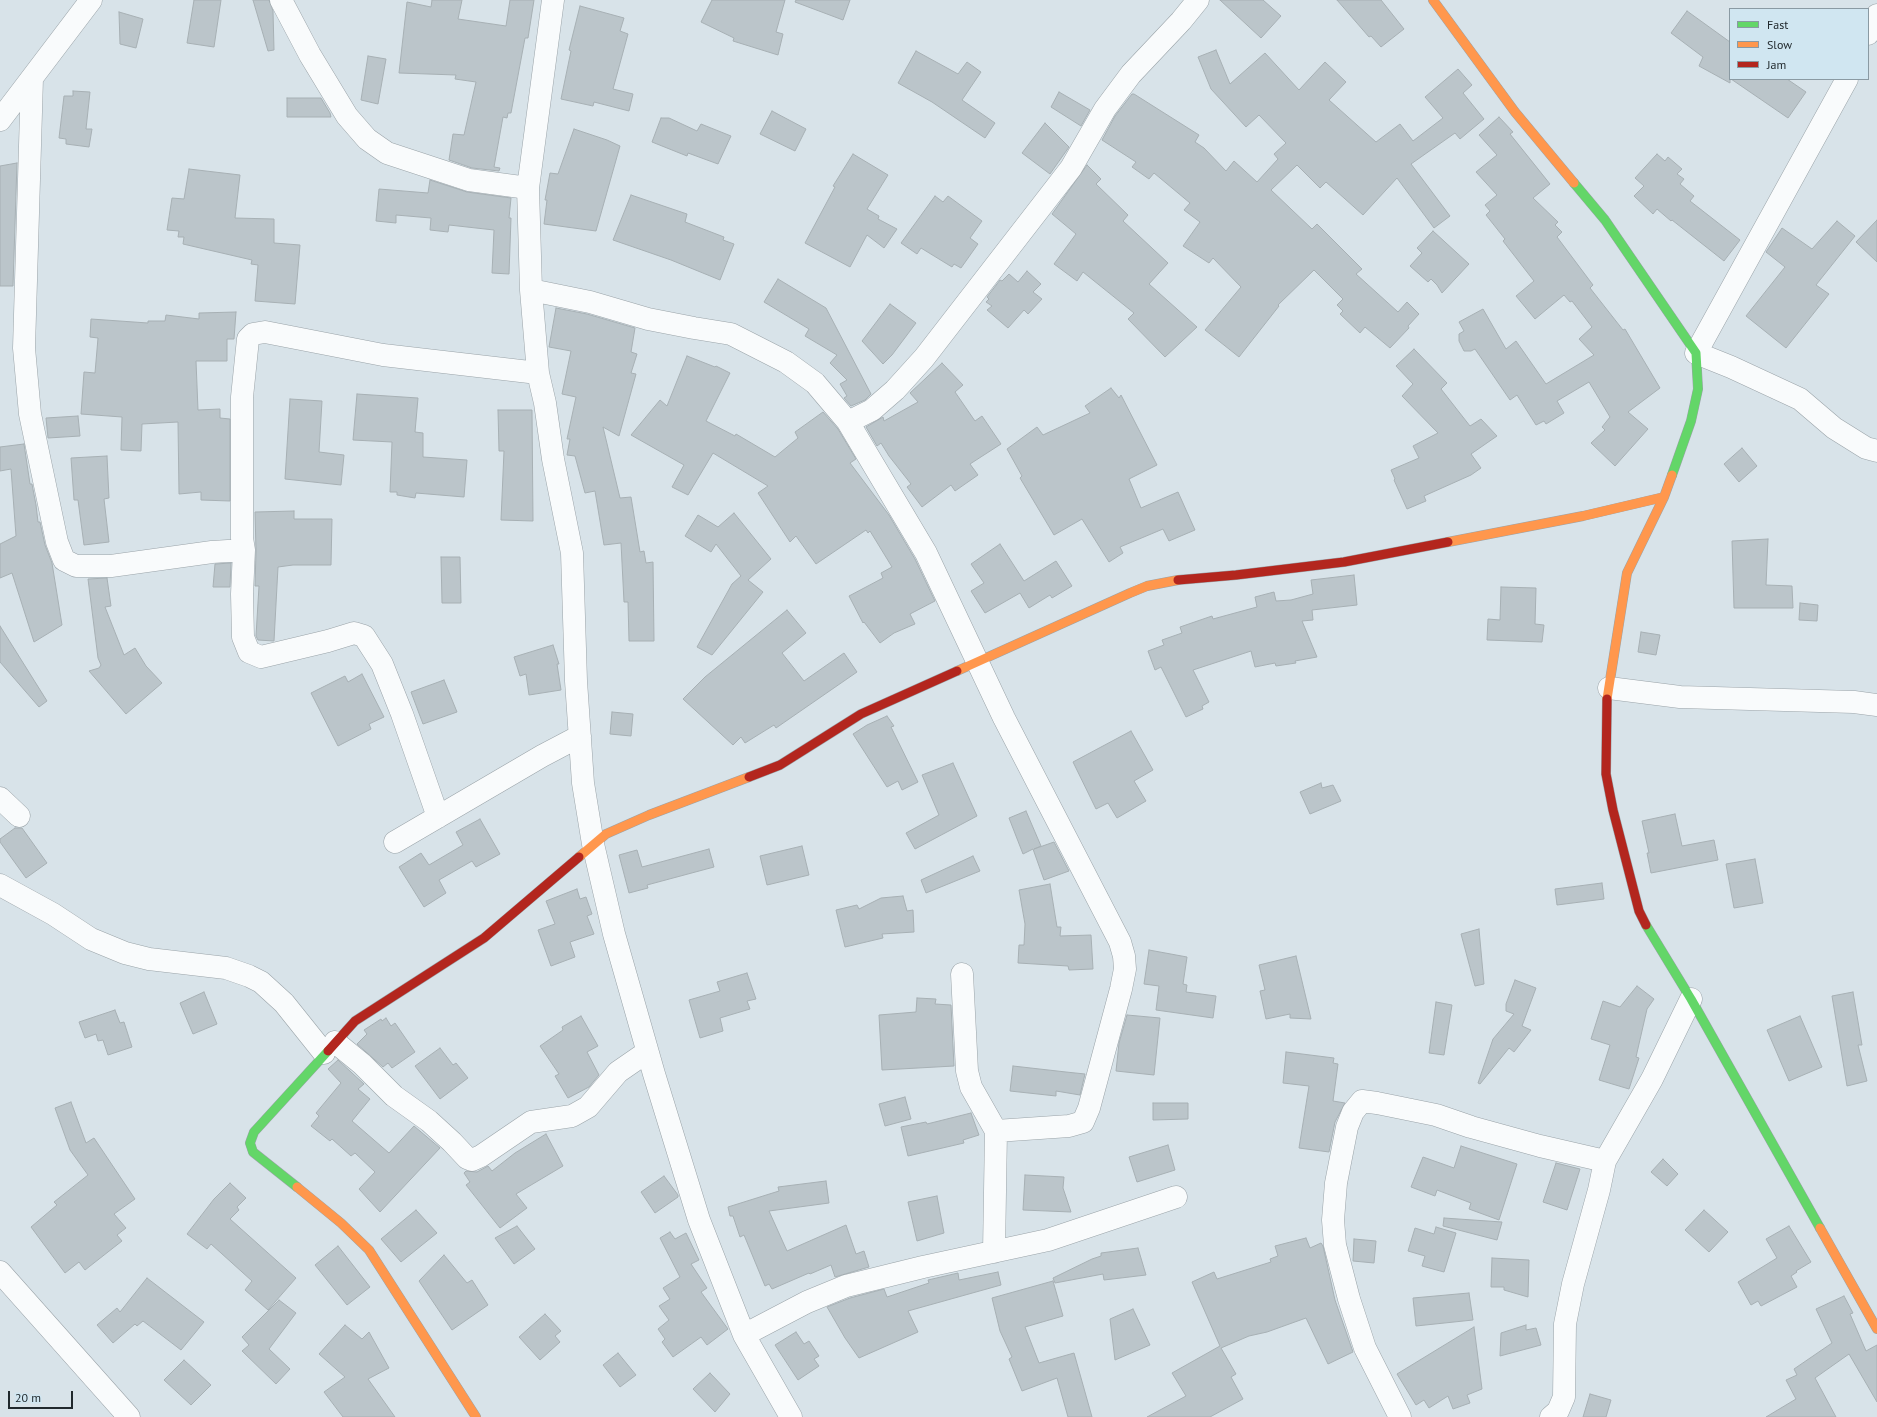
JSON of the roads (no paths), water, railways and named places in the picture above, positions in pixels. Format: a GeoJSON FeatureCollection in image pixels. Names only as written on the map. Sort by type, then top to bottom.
{"type":"FeatureCollection","features":[{"type":"Feature","properties":{"kind":"street"},"geometry":{"type":"LineString","coordinates":[[0,120],[92,0]]}},
{"type":"Feature","properties":{"kind":"street"},"geometry":{"type":"LineString","coordinates":[[281,0],[310,56],[347,116],[367,139],[387,153],[469,180],[528,188]]}},
{"type":"Feature","properties":{"kind":"street"},"geometry":{"type":"LineString","coordinates":[[553,0],[528,188],[531,290],[538,373],[545,403],[553,459],[572,553],[576,681],[583,782],[593,844],[614,934],[699,1220],[744,1335],[791,1417]]}},
{"type":"Feature","properties":{"kind":"street"},"geometry":{"type":"LineString","coordinates":[[848,422],[872,410],[894,390],[924,358],[1071,168],[1105,109],[1131,74],[1181,21],[1198,0]]}},
{"type":"Feature","properties":{"kind":"street"},"geometry":{"type":"LineString","coordinates":[[1433,0],[1515,112],[1605,220],[1696,353],[1698,389],[1691,421],[1664,497],[1627,573],[1606,706],[1606,774],[1613,810],[1639,911],[1650,934],[1691,999],[1877,1329]]}},
{"type":"Feature","properties":{"kind":"street"},"geometry":{"type":"LineString","coordinates":[[1869,32],[1877,15]]}},
{"type":"Feature","properties":{"kind":"street"},"geometry":{"type":"LineString","coordinates":[[32,78],[24,348],[30,414],[57,542],[64,560],[76,566],[111,566],[212,552],[244,550]]}},
{"type":"Feature","properties":{"kind":"street"},"geometry":{"type":"LineString","coordinates":[[1696,353],[1846,80]]}},
{"type":"Feature","properties":{"kind":"street"},"geometry":{"type":"LineString","coordinates":[[531,290],[590,302],[648,319],[731,334],[786,362],[815,383],[848,422],[926,553],[976,661],[1043,796],[1120,942],[1125,962],[1119,997],[1089,1108],[1083,1122],[1069,1126],[996,1130]]}},
{"type":"Feature","properties":{"kind":"street"},"geometry":{"type":"LineString","coordinates":[[438,817],[402,714],[382,664],[364,636],[354,633],[328,641],[261,657],[249,652],[243,637],[242,594],[244,550],[242,538],[242,397],[248,339],[253,334],[265,332],[416,360],[538,373]]}},
{"type":"Feature","properties":{"kind":"street"},"geometry":{"type":"LineString","coordinates":[[1696,353],[1731,367],[1800,399],[1834,428],[1866,448],[1877,451]]}},
{"type":"Feature","properties":{"kind":"street"},"geometry":{"type":"LineString","coordinates":[[476,1417],[369,1250],[341,1223],[252,1152],[250,1143],[254,1132],[355,1021],[484,938],[606,834],[649,815],[780,765],[861,714],[976,661],[1147,586],[1174,580],[1236,575],[1344,562],[1583,516],[1664,497]]}},
{"type":"Feature","properties":{"kind":"street"},"geometry":{"type":"LineString","coordinates":[[1608,688],[1680,697],[1854,702],[1877,705]]}},
{"type":"Feature","properties":{"kind":"street"},"geometry":{"type":"LineString","coordinates":[[395,842],[542,756],[580,736]]}},
{"type":"Feature","properties":{"kind":"street"},"geometry":{"type":"LineString","coordinates":[[0,798],[19,816]]}},
{"type":"Feature","properties":{"kind":"street"},"geometry":{"type":"LineString","coordinates":[[0,885],[52,914],[91,939],[125,953],[162,961],[201,964],[226,968],[261,982],[329,1048],[362,1064],[394,1096],[429,1121],[467,1158],[472,1160],[481,1156],[531,1122],[572,1116],[588,1107],[618,1072],[648,1052]]}},
{"type":"Feature","properties":{"kind":"street"},"geometry":{"type":"LineString","coordinates":[[962,974],[967,1071],[971,1087],[996,1130],[994,1252]]}},
{"type":"Feature","properties":{"kind":"street"},"geometry":{"type":"LineString","coordinates":[[1551,1417],[1558,1411],[1564,1397],[1565,1324],[1573,1284],[1594,1213],[1605,1160],[1652,1079],[1691,999]]}},
{"type":"Feature","properties":{"kind":"street"},"geometry":{"type":"LineString","coordinates":[[1400,1417],[1366,1348],[1348,1299],[1335,1245],[1333,1220],[1336,1183],[1347,1127],[1353,1112],[1362,1101],[1436,1114],[1471,1127],[1540,1146],[1605,1160]]}},
{"type":"Feature","properties":{"kind":"street"},"geometry":{"type":"LineString","coordinates":[[744,1335],[807,1302],[846,1286],[923,1267],[1048,1240],[1176,1197]]}},
{"type":"Feature","properties":{"kind":"street"},"geometry":{"type":"LineString","coordinates":[[0,1272],[129,1417]]}}]}
